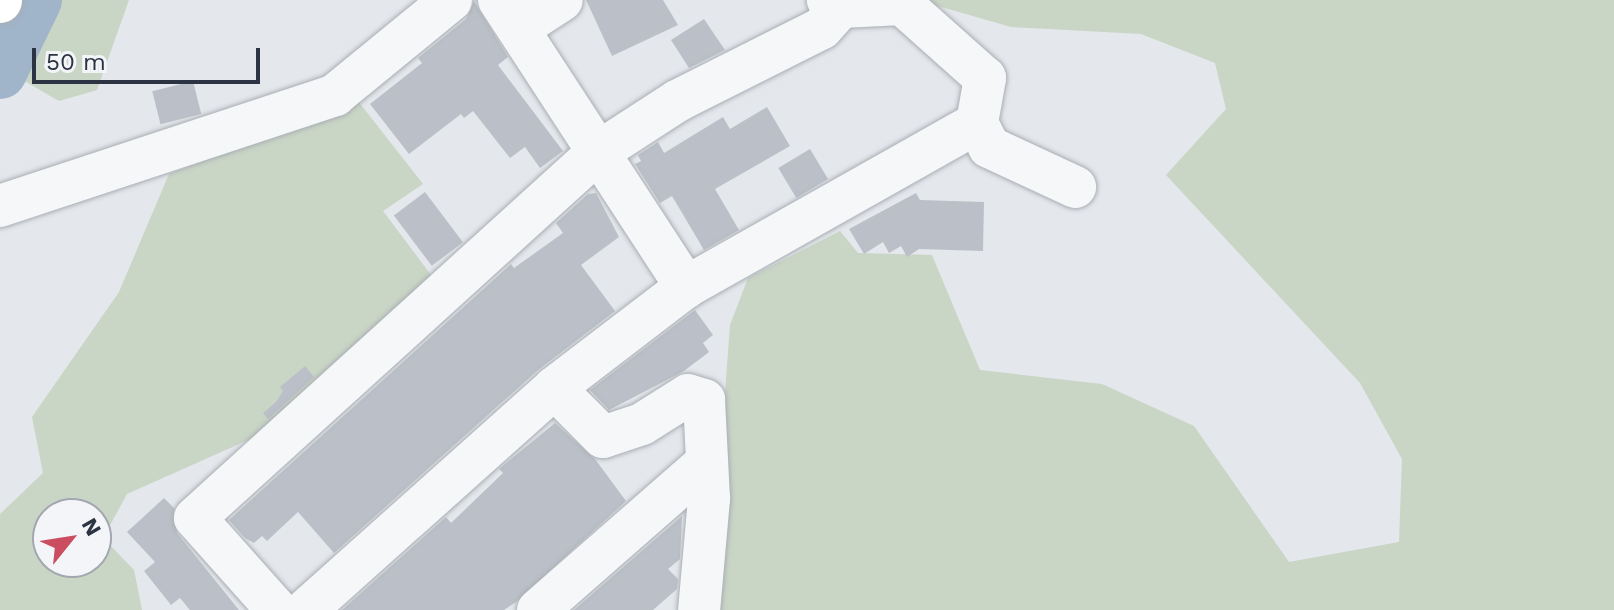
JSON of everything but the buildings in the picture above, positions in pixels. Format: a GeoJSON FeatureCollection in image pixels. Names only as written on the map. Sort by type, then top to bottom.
{"type":"FeatureCollection","features":[{"type":"Feature","properties":{"kind":"street"},"geometry":{"type":"LineString","coordinates":[[0,206],[335,95],[451,0]]}},
{"type":"Feature","properties":{"kind":"street"},"geometry":{"type":"LineString","coordinates":[[562,0],[509,14],[686,287]]}},
{"type":"Feature","properties":{"kind":"street"},"geometry":{"type":"LineString","coordinates":[[277,610],[195,518],[597,153],[677,101],[822,28],[834,3],[902,4],[985,78],[977,123],[989,147],[1075,187]]}},
{"type":"Feature","properties":{"kind":"street"},"geometry":{"type":"LineString","coordinates":[[306,610],[554,388],[686,287],[977,123]]}},
{"type":"Feature","properties":{"kind":"street"},"geometry":{"type":"LineString","coordinates":[[554,388],[603,437],[642,424],[688,395],[704,400],[709,499],[699,610]]}},
{"type":"Feature","properties":{"kind":"street"},"geometry":{"type":"LineString","coordinates":[[538,610],[705,464]]}},
{"type":"Feature","properties":{"kind":"green space"},"geometry":{"type":"Polygon","coordinates":[[[39,0],[129,0],[97,90],[59,101],[21,79],[21,47],[39,0]]]}},
{"type":"Feature","properties":{"kind":"green space"},"geometry":{"type":"Polygon","coordinates":[[[917,0],[1614,0],[1614,610],[709,610],[730,325],[748,278],[840,231],[858,253],[932,255],[980,370],[1102,384],[1194,426],[1289,562],[1399,542],[1402,459],[1360,383],[1166,175],[1226,109],[1215,63],[1141,34],[1011,27],[917,0]]]}},
{"type":"Feature","properties":{"kind":"green space"},"geometry":{"type":"Polygon","coordinates":[[[358,101],[423,184],[383,211],[434,279],[266,432],[127,494],[112,522],[112,498],[32,498],[32,578],[112,578],[112,547],[134,570],[142,610],[0,610],[0,514],[43,473],[32,417],[119,292],[169,174],[358,101]]]}},
{"type":"Feature","properties":{"kind":"waterway"},"geometry":{"type":"LineString","coordinates":[[0,72],[35,0]]}}]}
